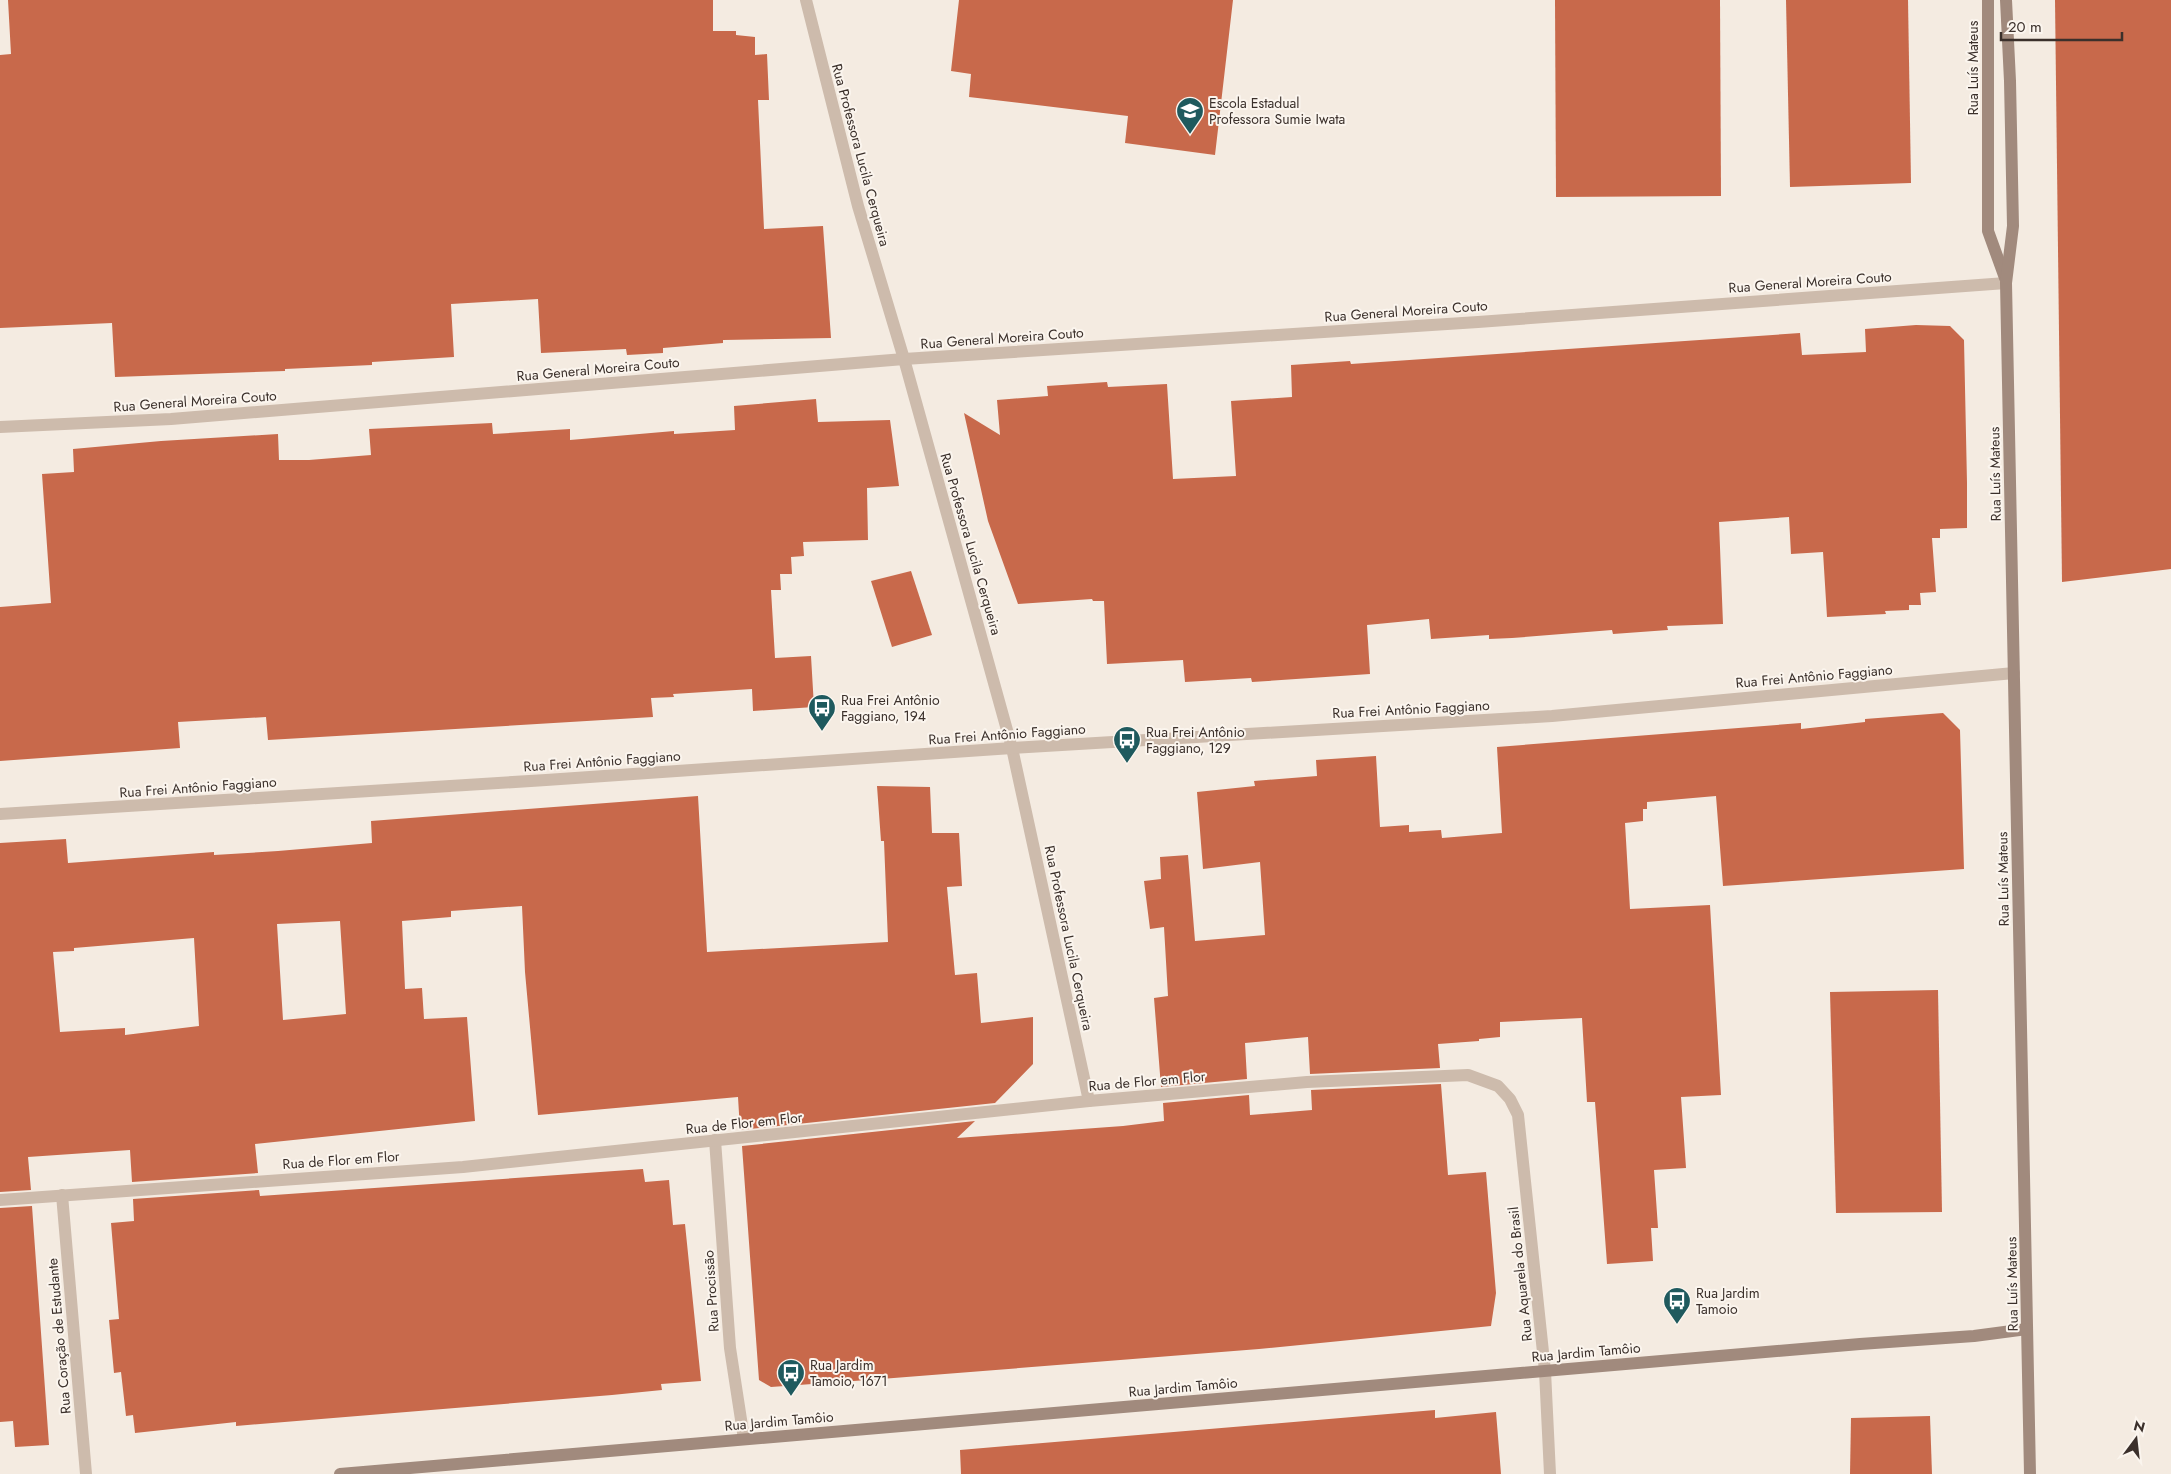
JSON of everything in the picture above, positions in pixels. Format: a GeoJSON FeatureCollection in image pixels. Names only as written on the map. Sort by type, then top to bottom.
{"type":"FeatureCollection","features":[{"type":"Feature","properties":{"kind":"main road","name":"Rua Luís Mateus"},"geometry":{"type":"LineString","coordinates":[[1988,0],[1988,231],[2006,283]]}},
{"type":"Feature","properties":{"kind":"main road","name":"Rua Luís Mateus"},"geometry":{"type":"LineString","coordinates":[[2006,0],[2013,226],[2006,283],[2030,1474]]}},
{"type":"Feature","properties":{"kind":"main road","name":"Rua Jardim Tamôio"},"geometry":{"type":"LineString","coordinates":[[340,1474],[1974,1336],[2028,1329]]}},
{"type":"Feature","properties":{"kind":"street","name":"Rua Professora Lucila Cerqueira"},"geometry":{"type":"LineString","coordinates":[[806,0],[858,206],[904,359],[1012,748],[1089,1101]]}},
{"type":"Feature","properties":{"kind":"street","name":"Rua General Moreira Couto"},"geometry":{"type":"LineString","coordinates":[[0,427],[171,419],[904,359],[1469,322],[2006,283]]}},
{"type":"Feature","properties":{"kind":"street","name":"Rua Frei Antônio Faggiano"},"geometry":{"type":"LineString","coordinates":[[0,814],[546,780],[1012,748],[1552,716],[2014,673]]}},
{"type":"Feature","properties":{"kind":"street","name":"Rua de Flor em Flor"},"geometry":{"type":"LineString","coordinates":[[0,1200],[463,1167],[1089,1101],[1307,1082],[1468,1075],[1490,1082]]}},
{"type":"Feature","properties":{"kind":"street","name":"Rua Aquarela do Brasil"},"geometry":{"type":"LineString","coordinates":[[1490,1082],[1504,1090],[1518,1115],[1545,1371],[1550,1474]]}},
{"type":"Feature","properties":{"kind":"street","name":"Rua Procissão"},"geometry":{"type":"LineString","coordinates":[[715,1140],[730,1348],[744,1439]]}},
{"type":"Feature","properties":{"kind":"street","name":"Rua Coração de Estudante"},"geometry":{"type":"LineString","coordinates":[[62,1195],[86,1474]]}},
{"type":"Feature","properties":{"kind":"building"},"geometry":{"type":"Polygon","coordinates":[[[8,0],[713,0],[713,31],[736,31],[736,35],[755,37],[755,55],[767,54],[769,100],[758,100],[764,229],[823,226],[831,338],[723,340],[723,343],[663,348],[663,353],[627,355],[626,349],[541,353],[538,299],[451,304],[454,357],[372,362],[372,365],[285,369],[285,371],[115,377],[112,323],[0,328],[0,55],[11,54],[8,0]]]}},
{"type":"Feature","properties":{"kind":"building"},"geometry":{"type":"Polygon","coordinates":[[[959,0],[1233,0],[1215,155],[1125,143],[1128,116],[969,97],[971,74],[951,71],[959,0]]]}},
{"type":"Feature","properties":{"kind":"building"},"geometry":{"type":"Polygon","coordinates":[[[1555,0],[1720,0],[1721,196],[1556,197],[1555,0]]]}},
{"type":"Feature","properties":{"kind":"building"},"geometry":{"type":"Polygon","coordinates":[[[1786,0],[1908,0],[1911,183],[1790,187],[1786,0]]]}},
{"type":"Feature","properties":{"kind":"building"},"geometry":{"type":"Polygon","coordinates":[[[2055,0],[2171,0],[2171,569],[2062,582],[2055,0]]]}},
{"type":"Feature","properties":{"kind":"building"},"geometry":{"type":"Polygon","coordinates":[[[1916,325],[1950,326],[1964,340],[1967,483],[1967,528],[1940,529],[1940,538],[1932,538],[1936,592],[1920,593],[1921,605],[1909,605],[1909,610],[1885,611],[1886,614],[1827,617],[1823,552],[1791,554],[1789,517],[1719,522],[1723,624],[1667,626],[1668,630],[1613,634],[1612,630],[1489,639],[1489,635],[1431,639],[1429,619],[1367,625],[1370,674],[1252,682],[1251,678],[1185,682],[1183,660],[1107,664],[1104,601],[1093,601],[1092,599],[1018,604],[988,521],[964,413],[1000,435],[997,400],[1048,396],[1047,386],[1107,382],[1108,387],[1167,384],[1173,479],[1236,476],[1231,401],[1292,397],[1291,365],[1350,361],[1351,364],[1800,333],[1802,355],[1866,352],[1865,329],[1916,325]]]}},
{"type":"Feature","properties":{"kind":"building"},"geometry":{"type":"Polygon","coordinates":[[[816,399],[818,422],[890,420],[899,486],[867,488],[868,540],[803,542],[804,556],[791,557],[792,574],[780,574],[781,590],[771,590],[775,658],[811,656],[814,707],[753,711],[752,689],[673,694],[674,697],[651,698],[653,717],[268,740],[266,717],[178,722],[180,748],[0,761],[0,607],[51,603],[42,474],[74,472],[73,449],[161,441],[278,434],[279,460],[309,460],[371,455],[369,429],[492,423],[493,434],[570,429],[570,440],[674,431],[674,434],[735,430],[734,406],[816,399]]]}},
{"type":"Feature","properties":{"kind":"building"},"geometry":{"type":"Polygon","coordinates":[[[911,571],[932,635],[892,647],[871,581],[911,571]]]}},
{"type":"Feature","properties":{"kind":"building"},"geometry":{"type":"Polygon","coordinates":[[[1943,713],[1960,730],[1964,869],[1723,886],[1716,796],[1647,802],[1647,809],[1643,809],[1643,821],[1625,823],[1630,909],[1710,905],[1721,1095],[1681,1097],[1686,1168],[1654,1170],[1658,1228],[1651,1228],[1653,1261],[1607,1264],[1595,1102],[1587,1102],[1582,1018],[1500,1022],[1500,1037],[1479,1039],[1479,1041],[1438,1044],[1440,1068],[1310,1074],[1308,1037],[1245,1043],[1247,1079],[1161,1087],[1154,998],[1168,996],[1164,927],[1150,929],[1144,881],[1161,879],[1160,857],[1188,855],[1195,941],[1265,935],[1260,862],[1203,869],[1197,792],[1255,786],[1254,781],[1317,776],[1316,760],[1376,756],[1380,827],[1409,825],[1409,832],[1441,830],[1442,838],[1502,833],[1497,747],[1801,723],[1801,729],[1865,722],[1865,719],[1943,713]]]}},
{"type":"Feature","properties":{"kind":"building"},"geometry":{"type":"Polygon","coordinates":[[[877,786],[930,787],[932,833],[959,833],[962,886],[947,887],[955,975],[977,973],[981,1023],[1033,1017],[1033,1064],[995,1103],[740,1130],[738,1097],[538,1115],[525,972],[522,906],[451,911],[451,917],[402,921],[405,989],[422,988],[424,1019],[467,1017],[475,1121],[255,1144],[258,1173],[132,1182],[130,1150],[28,1157],[31,1190],[0,1192],[0,843],[66,839],[68,863],[214,852],[214,855],[278,851],[372,843],[371,821],[698,796],[707,952],[888,942],[884,841],[881,841],[877,786]],[[340,921],[277,924],[283,1020],[346,1014],[340,921]],[[194,938],[74,948],[74,951],[53,952],[60,1032],[125,1028],[125,1035],[199,1026],[194,938]]]}},
{"type":"Feature","properties":{"kind":"building"},"geometry":{"type":"Polygon","coordinates":[[[1938,990],[1942,1212],[1836,1213],[1830,992],[1938,990]]]}},
{"type":"Feature","properties":{"kind":"building"},"geometry":{"type":"Polygon","coordinates":[[[1441,1084],[1448,1175],[1486,1172],[1496,1293],[1491,1326],[1259,1349],[881,1379],[771,1387],[759,1380],[742,1146],[975,1121],[957,1138],[1123,1126],[1164,1121],[1163,1103],[1249,1095],[1250,1115],[1312,1110],[1311,1090],[1441,1084]]]}},
{"type":"Feature","properties":{"kind":"building"},"geometry":{"type":"Polygon","coordinates":[[[643,1169],[645,1182],[669,1180],[673,1225],[685,1224],[701,1381],[661,1384],[662,1390],[612,1395],[236,1426],[236,1422],[135,1433],[133,1415],[126,1416],[121,1372],[114,1373],[109,1320],[119,1319],[111,1223],[134,1221],[133,1199],[259,1190],[260,1196],[643,1169]]]}},
{"type":"Feature","properties":{"kind":"building"},"geometry":{"type":"Polygon","coordinates":[[[32,1206],[49,1445],[15,1447],[13,1421],[0,1422],[0,1208],[32,1206]]]}},
{"type":"Feature","properties":{"kind":"building"},"geometry":{"type":"Polygon","coordinates":[[[1435,1410],[1435,1418],[1496,1412],[1501,1474],[961,1474],[960,1450],[1435,1410]]]}},
{"type":"Feature","properties":{"kind":"building"},"geometry":{"type":"Polygon","coordinates":[[[1930,1416],[1932,1474],[1850,1474],[1851,1418],[1930,1416]]]}},
{"type":"Feature","properties":{"kind":"place","name":"Escola Estadual Professora Sumie Iwata"},"geometry":{"type":"Point","coordinates":[1190,135]}},
{"type":"Feature","properties":{"kind":"place","name":"Rua Frei Antônio Faggiano, 194"},"geometry":{"type":"Point","coordinates":[822,732]}},
{"type":"Feature","properties":{"kind":"place","name":"Rua Frei Antônio Faggiano, 129"},"geometry":{"type":"Point","coordinates":[1127,764]}},
{"type":"Feature","properties":{"kind":"place","name":"Rua Jardim Tamoio"},"geometry":{"type":"Point","coordinates":[1677,1325]}},
{"type":"Feature","properties":{"kind":"place","name":"Rua Jardim Tamoio, 1671"},"geometry":{"type":"Point","coordinates":[791,1397]}}]}
